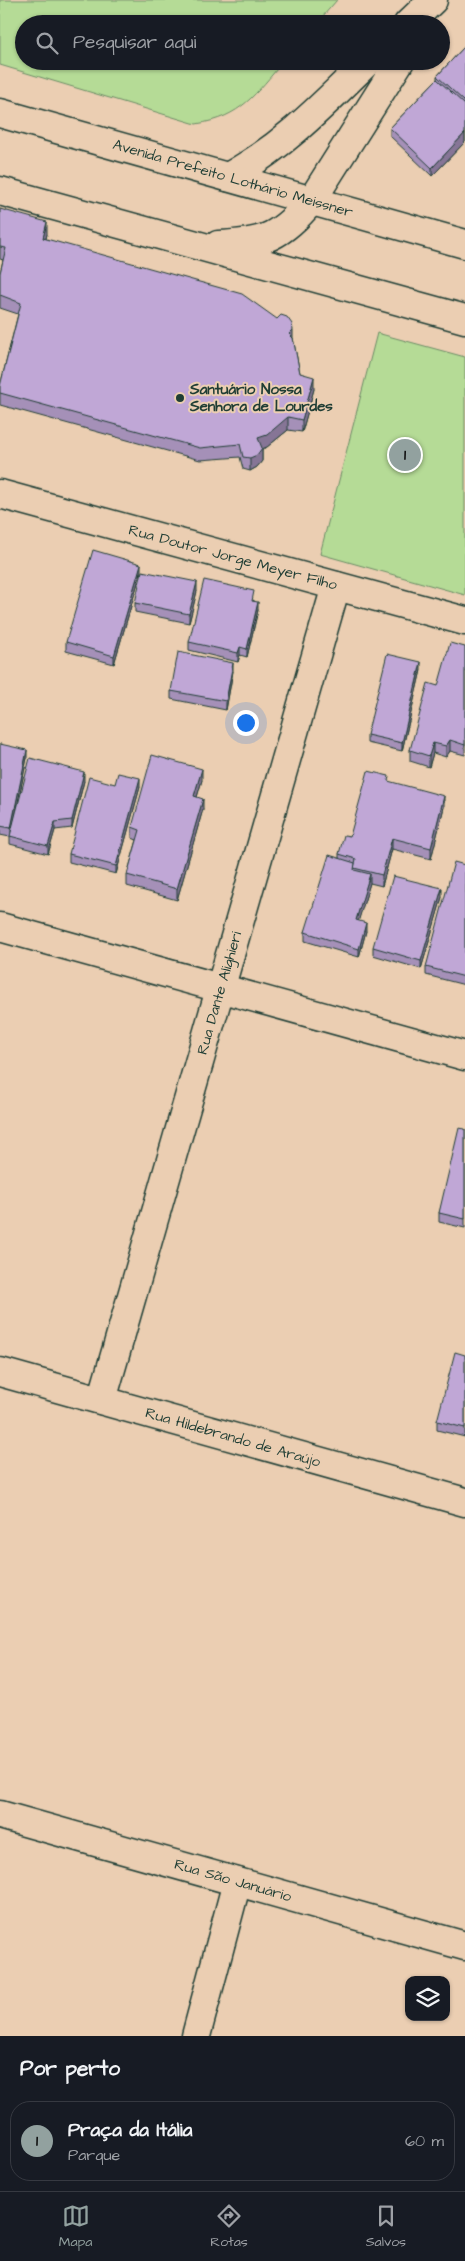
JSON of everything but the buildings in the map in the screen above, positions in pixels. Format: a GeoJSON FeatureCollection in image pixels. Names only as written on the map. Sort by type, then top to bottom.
{"type":"FeatureCollection","features":[{"type":"Feature","properties":{"kind":"street"},"geometry":{"type":"LineString","coordinates":[[417,15],[433,0]]}},
{"type":"Feature","properties":{"kind":"street"},"geometry":{"type":"LineString","coordinates":[[430,15],[439,0]]}},
{"type":"Feature","properties":{"kind":"street"},"geometry":{"type":"LineString","coordinates":[[228,177],[259,160],[278,145],[358,70]]}},
{"type":"Feature","properties":{"kind":"street"},"geometry":{"type":"LineString","coordinates":[[201,246],[246,244],[270,237],[292,224],[312,200],[394,70]]}},
{"type":"Feature","properties":{"kind":"street","name":"Avenida Prefeito Lothário Meissner"},"geometry":{"type":"LineString","coordinates":[[0,113],[312,200],[461,238]]}},
{"type":"Feature","properties":{"kind":"street"},"geometry":{"type":"LineString","coordinates":[[0,191],[465,319]]}},
{"type":"Feature","properties":{"kind":"street","name":"Rua Doutor Jorge Meyer Filho"},"geometry":{"type":"LineString","coordinates":[[0,494],[465,621]]}},
{"type":"Feature","properties":{"kind":"street","name":"Rua Dante Alighieri"},"geometry":{"type":"LineString","coordinates":[[102,1400],[336,586]]}},
{"type":"Feature","properties":{"kind":"street"},"geometry":{"type":"LineString","coordinates":[[0,927],[465,1056]]}},
{"type":"Feature","properties":{"kind":"street","name":"Rua Hildebrando de Araújo"},"geometry":{"type":"LineString","coordinates":[[0,1372],[465,1502]]}},
{"type":"Feature","properties":{"kind":"street","name":"Rua São Januário"},"geometry":{"type":"LineString","coordinates":[[0,1815],[465,1946]]}},
{"type":"Feature","properties":{"kind":"street"},"geometry":{"type":"LineString","coordinates":[[196,2036],[237,1882]]}},
{"type":"Feature","properties":{"kind":"green space"},"geometry":{"type":"Polygon","coordinates":[[[0,0],[337,0],[324,15],[15,15],[15,70],[0,65],[0,0]]]}},
{"type":"Feature","properties":{"kind":"green space"},"geometry":{"type":"Polygon","coordinates":[[[17,70],[276,70],[256,94],[236,110],[212,121],[196,124],[17,70]]]}},
{"type":"Feature","properties":{"kind":"green space"},"geometry":{"type":"Polygon","coordinates":[[[377,333],[465,357],[465,595],[320,554],[377,333]]]}},
{"type":"Feature","properties":{"kind":"place","name":"Santuário Nossa Senhora de Lourdes"},"geometry":{"type":"Point","coordinates":[180,398]}},
{"type":"Feature","properties":{"kind":"place","name":"Praça da Itália"},"geometry":{"type":"Point","coordinates":[405,455]}}]}
